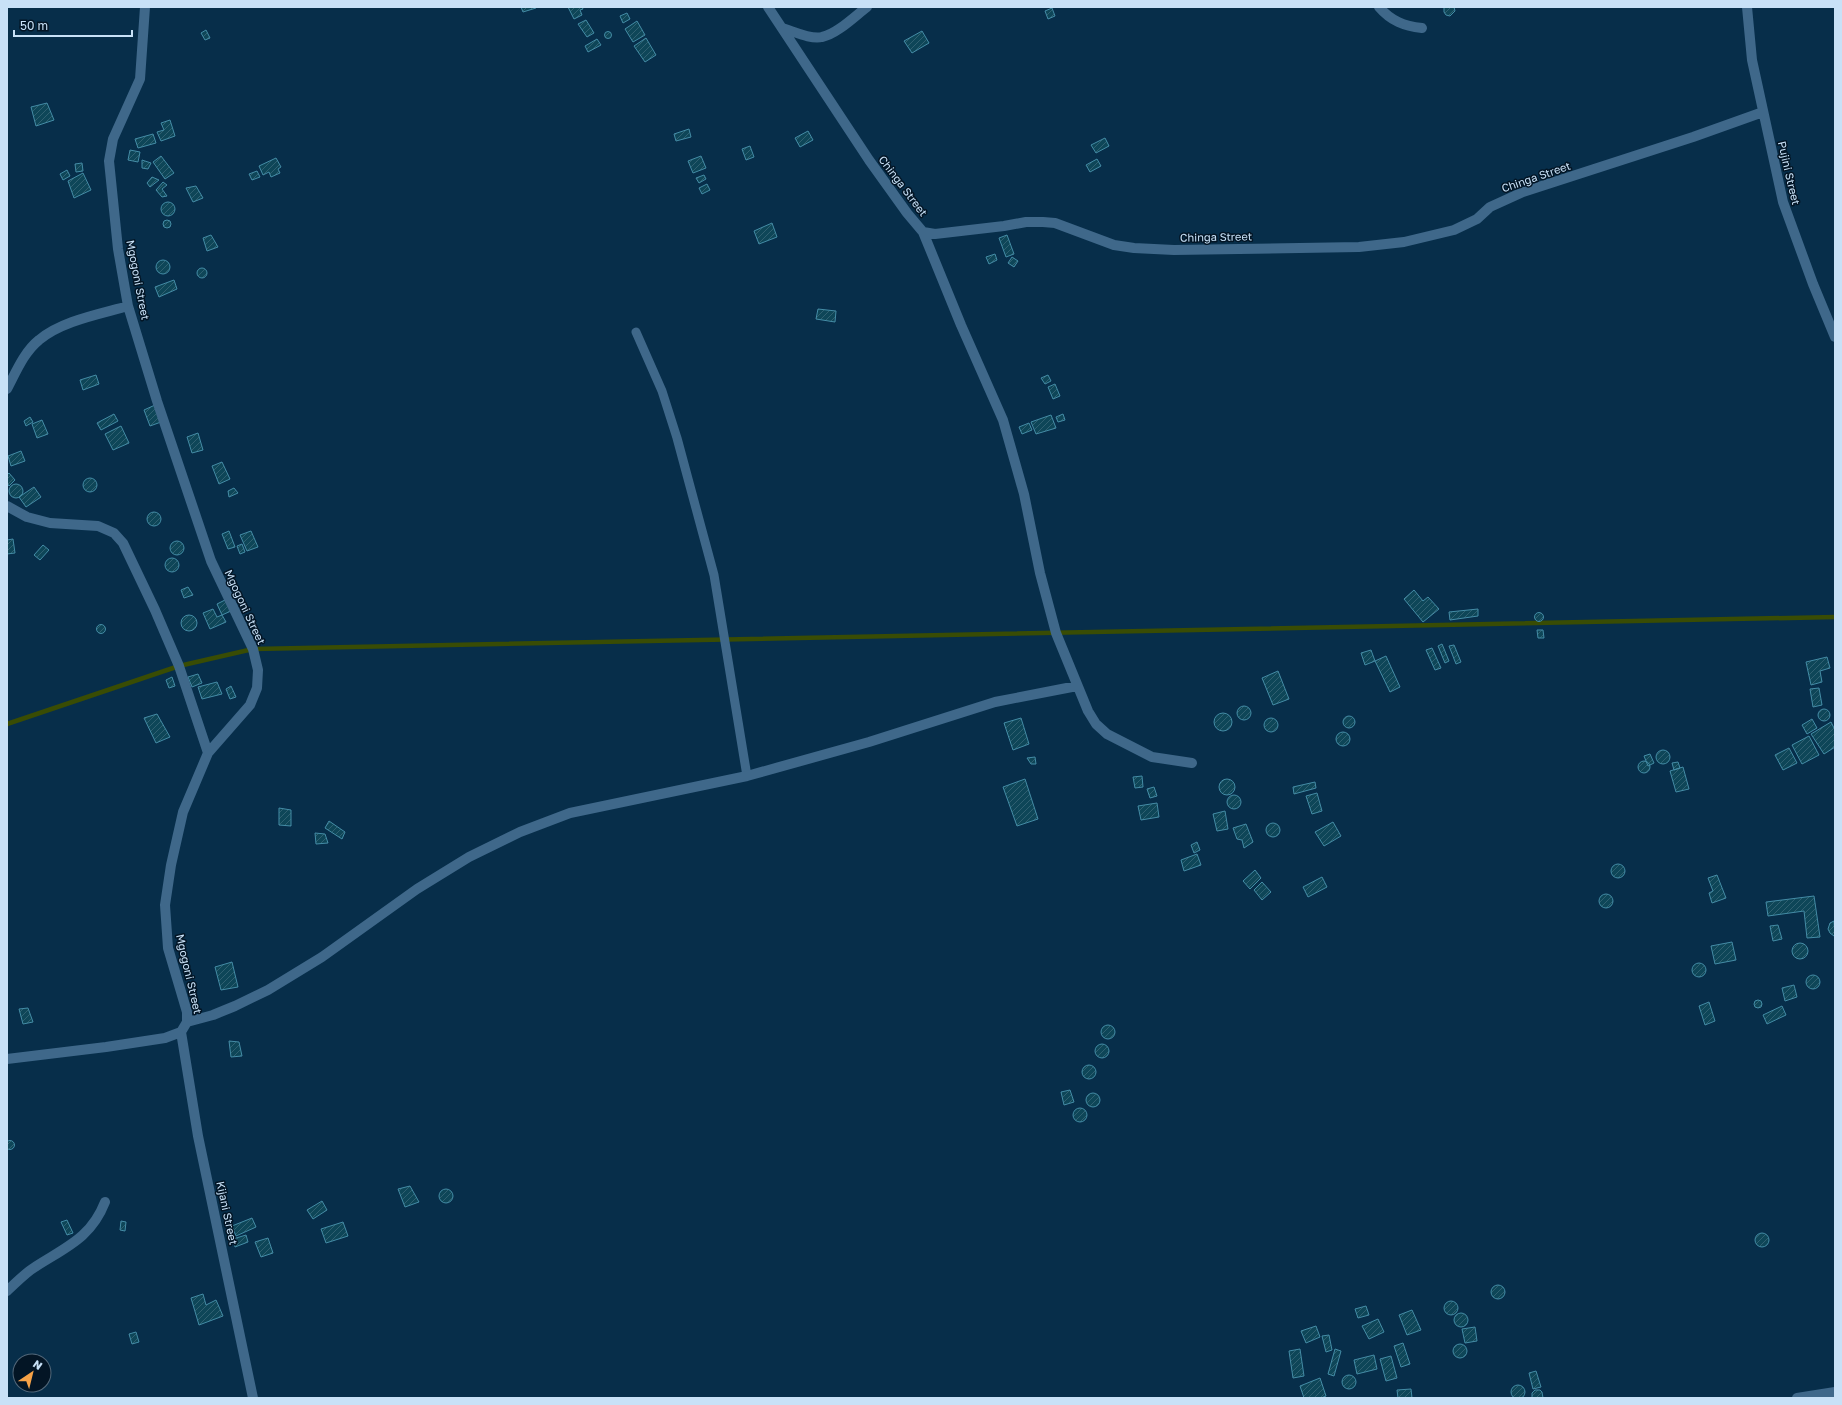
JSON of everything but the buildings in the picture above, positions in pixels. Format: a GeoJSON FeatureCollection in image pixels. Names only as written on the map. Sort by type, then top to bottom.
{"type":"FeatureCollection","features":[{"type":"Feature","properties":{"kind":"street","name":"Mgogoni Street"},"geometry":{"type":"LineString","coordinates":[[145,7],[140,79],[113,139],[109,161],[118,249],[128,306],[159,408],[211,561],[253,649],[258,670],[257,688],[250,706],[208,752],[183,812],[171,865],[165,905],[168,948],[187,1012],[187,1022],[181,1032]]}},
{"type":"Feature","properties":{"kind":"street","name":"Chinga Street"},"geometry":{"type":"LineString","coordinates":[[768,7],[869,160],[907,213],[923,232],[935,234],[1036,221],[1055,223],[1114,245],[1134,248],[1174,250],[1359,248],[1404,242],[1454,230],[1477,219],[1490,207],[1523,192],[1693,138],[1764,112]]}},
{"type":"Feature","properties":{"kind":"street"},"geometry":{"type":"LineString","coordinates":[[782,28],[808,36],[822,38],[867,7]]}},
{"type":"Feature","properties":{"kind":"street"},"geometry":{"type":"LineString","coordinates":[[1379,7],[1389,17],[1400,23],[1422,28]]}},
{"type":"Feature","properties":{"kind":"street","name":"Pujini Street"},"geometry":{"type":"LineString","coordinates":[[1747,7],[1752,60],[1783,202],[1808,272],[1835,337]]}},
{"type":"Feature","properties":{"kind":"street"},"geometry":{"type":"LineString","coordinates":[[923,232],[961,325],[1003,420],[1024,494],[1040,573],[1056,633],[1088,711],[1096,724],[1107,734],[1152,758],[1192,763]]}},
{"type":"Feature","properties":{"kind":"street"},"geometry":{"type":"LineString","coordinates":[[7,389],[22,360],[38,340],[51,331],[82,319],[128,306]]}},
{"type":"Feature","properties":{"kind":"street"},"geometry":{"type":"LineString","coordinates":[[7,506],[26,517],[50,523],[98,526],[114,533],[123,543],[155,610],[179,666],[208,752]]}},
{"type":"Feature","properties":{"kind":"street"},"geometry":{"type":"LineString","coordinates":[[187,1022],[213,1015],[268,990],[322,957],[382,912],[469,857],[520,832],[570,813],[747,776],[862,744],[995,702],[1077,686]]}},
{"type":"Feature","properties":{"kind":"street"},"geometry":{"type":"LineString","coordinates":[[7,1059],[141,1042],[165,1038],[181,1032]]}},
{"type":"Feature","properties":{"kind":"street","name":"Kijani Street"},"geometry":{"type":"LineString","coordinates":[[181,1032],[198,1136],[253,1398]]}},
{"type":"Feature","properties":{"kind":"street"},"geometry":{"type":"LineString","coordinates":[[7,1291],[34,1268],[61,1251],[90,1229],[99,1218],[105,1202]]}},
{"type":"Feature","properties":{"kind":"street"},"geometry":{"type":"LineString","coordinates":[[1797,1398],[1835,1392]]}},
{"type":"Feature","properties":{"kind":"lane"},"geometry":{"type":"LineString","coordinates":[[636,332],[662,391],[673,425],[714,575],[747,776]]}},
{"type":"Feature","properties":{"kind":"waterway"},"geometry":{"type":"LineString","coordinates":[[7,724],[179,666],[253,649],[1835,617]]}}]}
